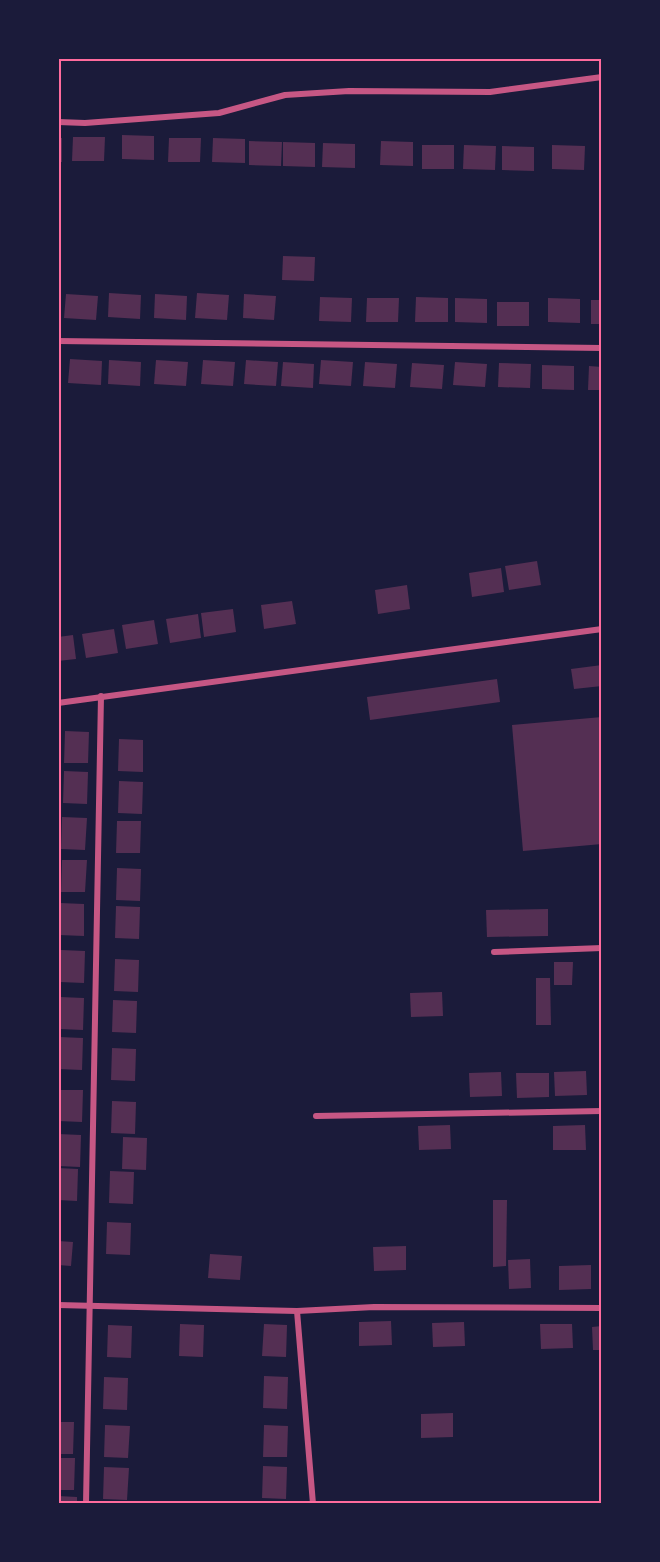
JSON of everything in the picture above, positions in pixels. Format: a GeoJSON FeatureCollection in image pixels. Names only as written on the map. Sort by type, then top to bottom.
{"type":"FeatureCollection","features":[{"type":"Feature","properties":{"kind":"street"},"geometry":{"type":"LineString","coordinates":[[58,122],[219,113],[285,95],[349,91],[490,92],[602,76]]}},
{"type":"Feature","properties":{"kind":"street"},"geometry":{"type":"LineString","coordinates":[[58,341],[602,348]]}},
{"type":"Feature","properties":{"kind":"street"},"geometry":{"type":"LineString","coordinates":[[58,703],[602,629]]}},
{"type":"Feature","properties":{"kind":"street"},"geometry":{"type":"LineString","coordinates":[[86,1503],[102,696]]}},
{"type":"Feature","properties":{"kind":"street"},"geometry":{"type":"LineString","coordinates":[[494,952],[602,948]]}},
{"type":"Feature","properties":{"kind":"street"},"geometry":{"type":"LineString","coordinates":[[316,1116],[602,1111]]}},
{"type":"Feature","properties":{"kind":"street"},"geometry":{"type":"LineString","coordinates":[[58,1305],[297,1311],[374,1307],[602,1308]]}},
{"type":"Feature","properties":{"kind":"street"},"geometry":{"type":"LineString","coordinates":[[297,1311],[313,1503]]}},
{"type":"Feature","properties":{"kind":"building"},"geometry":{"type":"Polygon","coordinates":[[[122,135],[154,136],[154,160],[122,159],[122,135]]]}},
{"type":"Feature","properties":{"kind":"building"},"geometry":{"type":"Polygon","coordinates":[[[73,137],[105,137],[104,161],[72,161],[73,137]]]}},
{"type":"Feature","properties":{"kind":"building"},"geometry":{"type":"Polygon","coordinates":[[[58,138],[62,138],[62,162],[58,162],[58,138]]]}},
{"type":"Feature","properties":{"kind":"building"},"geometry":{"type":"Polygon","coordinates":[[[169,138],[201,138],[200,162],[168,162],[169,138]]]}},
{"type":"Feature","properties":{"kind":"building"},"geometry":{"type":"Polygon","coordinates":[[[213,138],[245,139],[245,163],[212,162],[213,138]]]}},
{"type":"Feature","properties":{"kind":"building"},"geometry":{"type":"Polygon","coordinates":[[[249,141],[282,142],[281,166],[249,165],[249,141]]]}},
{"type":"Feature","properties":{"kind":"building"},"geometry":{"type":"Polygon","coordinates":[[[381,141],[413,142],[413,166],[380,165],[381,141]]]}},
{"type":"Feature","properties":{"kind":"building"},"geometry":{"type":"Polygon","coordinates":[[[283,142],[315,143],[315,167],[283,166],[283,142]]]}},
{"type":"Feature","properties":{"kind":"building"},"geometry":{"type":"Polygon","coordinates":[[[323,143],[355,144],[355,168],[322,167],[323,143]]]}},
{"type":"Feature","properties":{"kind":"building"},"geometry":{"type":"Polygon","coordinates":[[[599,143],[602,143],[602,167],[599,167],[599,143]]]}},
{"type":"Feature","properties":{"kind":"building"},"geometry":{"type":"Polygon","coordinates":[[[422,145],[454,145],[454,169],[422,169],[422,145]]]}},
{"type":"Feature","properties":{"kind":"building"},"geometry":{"type":"Polygon","coordinates":[[[464,145],[496,146],[495,170],[463,169],[464,145]]]}},
{"type":"Feature","properties":{"kind":"building"},"geometry":{"type":"Polygon","coordinates":[[[552,145],[585,146],[584,170],[552,169],[552,145]]]}},
{"type":"Feature","properties":{"kind":"building"},"geometry":{"type":"Polygon","coordinates":[[[502,146],[534,147],[534,171],[502,170],[502,146]]]}},
{"type":"Feature","properties":{"kind":"building"},"geometry":{"type":"Polygon","coordinates":[[[283,256],[315,257],[314,281],[282,280],[283,256]]]}},
{"type":"Feature","properties":{"kind":"building"},"geometry":{"type":"Polygon","coordinates":[[[109,293],[141,295],[140,319],[108,317],[109,293]]]}},
{"type":"Feature","properties":{"kind":"building"},"geometry":{"type":"Polygon","coordinates":[[[197,293],[229,295],[227,320],[195,318],[197,293]]]}},
{"type":"Feature","properties":{"kind":"building"},"geometry":{"type":"Polygon","coordinates":[[[66,294],[98,296],[96,320],[64,318],[66,294]]]}},
{"type":"Feature","properties":{"kind":"building"},"geometry":{"type":"Polygon","coordinates":[[[155,294],[187,296],[186,320],[154,318],[155,294]]]}},
{"type":"Feature","properties":{"kind":"building"},"geometry":{"type":"Polygon","coordinates":[[[244,294],[276,296],[274,320],[243,318],[244,294]]]}},
{"type":"Feature","properties":{"kind":"building"},"geometry":{"type":"Polygon","coordinates":[[[320,297],[352,298],[351,322],[319,321],[320,297]]]}},
{"type":"Feature","properties":{"kind":"building"},"geometry":{"type":"Polygon","coordinates":[[[416,297],[448,298],[448,322],[415,322],[416,297]]]}},
{"type":"Feature","properties":{"kind":"building"},"geometry":{"type":"Polygon","coordinates":[[[367,298],[399,298],[398,322],[366,322],[367,298]]]}},
{"type":"Feature","properties":{"kind":"building"},"geometry":{"type":"Polygon","coordinates":[[[455,298],[487,299],[487,323],[455,322],[455,298]]]}},
{"type":"Feature","properties":{"kind":"building"},"geometry":{"type":"Polygon","coordinates":[[[548,298],[580,299],[580,323],[548,322],[548,298]]]}},
{"type":"Feature","properties":{"kind":"building"},"geometry":{"type":"Polygon","coordinates":[[[591,300],[602,300],[602,324],[591,324],[591,300]]]}},
{"type":"Feature","properties":{"kind":"building"},"geometry":{"type":"Polygon","coordinates":[[[497,302],[529,302],[529,326],[497,326],[497,302]]]}},
{"type":"Feature","properties":{"kind":"building"},"geometry":{"type":"Polygon","coordinates":[[[70,359],[102,361],[101,385],[68,383],[70,359]]]}},
{"type":"Feature","properties":{"kind":"building"},"geometry":{"type":"Polygon","coordinates":[[[109,360],[141,362],[140,386],[108,384],[109,360]]]}},
{"type":"Feature","properties":{"kind":"building"},"geometry":{"type":"Polygon","coordinates":[[[156,360],[188,362],[186,386],[154,384],[156,360]]]}},
{"type":"Feature","properties":{"kind":"building"},"geometry":{"type":"Polygon","coordinates":[[[203,360],[235,362],[233,386],[201,384],[203,360]]]}},
{"type":"Feature","properties":{"kind":"building"},"geometry":{"type":"Polygon","coordinates":[[[246,360],[278,362],[276,386],[244,384],[246,360]]]}},
{"type":"Feature","properties":{"kind":"building"},"geometry":{"type":"Polygon","coordinates":[[[321,360],[353,362],[351,386],[319,384],[321,360]]]}},
{"type":"Feature","properties":{"kind":"building"},"geometry":{"type":"Polygon","coordinates":[[[283,362],[314,364],[313,388],[281,386],[283,362]]]}},
{"type":"Feature","properties":{"kind":"building"},"geometry":{"type":"Polygon","coordinates":[[[365,362],[397,364],[395,388],[363,386],[365,362]]]}},
{"type":"Feature","properties":{"kind":"building"},"geometry":{"type":"Polygon","coordinates":[[[455,362],[487,364],[485,387],[453,385],[455,362]]]}},
{"type":"Feature","properties":{"kind":"building"},"geometry":{"type":"Polygon","coordinates":[[[412,363],[444,365],[442,389],[410,387],[412,363]]]}},
{"type":"Feature","properties":{"kind":"building"},"geometry":{"type":"Polygon","coordinates":[[[499,363],[531,364],[530,388],[498,387],[499,363]]]}},
{"type":"Feature","properties":{"kind":"building"},"geometry":{"type":"Polygon","coordinates":[[[542,365],[574,366],[574,390],[542,389],[542,365]]]}},
{"type":"Feature","properties":{"kind":"building"},"geometry":{"type":"Polygon","coordinates":[[[589,366],[602,367],[602,390],[588,390],[589,366]]]}},
{"type":"Feature","properties":{"kind":"building"},"geometry":{"type":"Polygon","coordinates":[[[537,561],[541,585],[509,590],[505,566],[537,561]]]}},
{"type":"Feature","properties":{"kind":"building"},"geometry":{"type":"Polygon","coordinates":[[[501,568],[504,592],[472,597],[469,573],[501,568]]]}},
{"type":"Feature","properties":{"kind":"building"},"geometry":{"type":"Polygon","coordinates":[[[407,585],[410,609],[378,614],[375,590],[407,585]]]}},
{"type":"Feature","properties":{"kind":"building"},"geometry":{"type":"Polygon","coordinates":[[[292,601],[296,624],[264,629],[261,605],[292,601]]]}},
{"type":"Feature","properties":{"kind":"building"},"geometry":{"type":"Polygon","coordinates":[[[233,609],[236,632],[204,637],[201,613],[233,609]]]}},
{"type":"Feature","properties":{"kind":"building"},"geometry":{"type":"Polygon","coordinates":[[[198,614],[201,638],[170,643],[166,619],[198,614]]]}},
{"type":"Feature","properties":{"kind":"building"},"geometry":{"type":"Polygon","coordinates":[[[154,620],[158,644],[126,649],[122,625],[154,620]]]}},
{"type":"Feature","properties":{"kind":"building"},"geometry":{"type":"Polygon","coordinates":[[[114,629],[118,653],[86,658],[82,634],[114,629]]]}},
{"type":"Feature","properties":{"kind":"building"},"geometry":{"type":"Polygon","coordinates":[[[73,635],[76,659],[58,661],[58,637],[73,635]]]}},
{"type":"Feature","properties":{"kind":"building"},"geometry":{"type":"Polygon","coordinates":[[[602,665],[602,686],[574,689],[571,669],[602,665]]]}},
{"type":"Feature","properties":{"kind":"building"},"geometry":{"type":"Polygon","coordinates":[[[497,679],[500,702],[370,720],[367,697],[497,679]]]}},
{"type":"Feature","properties":{"kind":"building"},"geometry":{"type":"Polygon","coordinates":[[[602,717],[602,844],[523,851],[512,725],[602,717]]]}},
{"type":"Feature","properties":{"kind":"building"},"geometry":{"type":"Polygon","coordinates":[[[65,731],[89,732],[88,763],[64,763],[65,731]]]}},
{"type":"Feature","properties":{"kind":"building"},"geometry":{"type":"Polygon","coordinates":[[[119,739],[143,740],[143,772],[118,771],[119,739]]]}},
{"type":"Feature","properties":{"kind":"building"},"geometry":{"type":"Polygon","coordinates":[[[64,771],[88,772],[87,804],[63,803],[64,771]]]}},
{"type":"Feature","properties":{"kind":"building"},"geometry":{"type":"Polygon","coordinates":[[[119,781],[143,782],[142,814],[118,813],[119,781]]]}},
{"type":"Feature","properties":{"kind":"building"},"geometry":{"type":"Polygon","coordinates":[[[62,817],[87,818],[85,850],[61,849],[62,817]]]}},
{"type":"Feature","properties":{"kind":"building"},"geometry":{"type":"Polygon","coordinates":[[[117,821],[141,821],[140,853],[116,853],[117,821]]]}},
{"type":"Feature","properties":{"kind":"building"},"geometry":{"type":"Polygon","coordinates":[[[62,860],[87,860],[85,892],[61,892],[62,860]]]}},
{"type":"Feature","properties":{"kind":"building"},"geometry":{"type":"Polygon","coordinates":[[[117,868],[141,869],[140,901],[116,900],[117,868]]]}},
{"type":"Feature","properties":{"kind":"building"},"geometry":{"type":"Polygon","coordinates":[[[60,903],[84,904],[84,936],[59,935],[60,903]]]}},
{"type":"Feature","properties":{"kind":"building"},"geometry":{"type":"Polygon","coordinates":[[[116,906],[140,907],[139,939],[115,938],[116,906]]]}},
{"type":"Feature","properties":{"kind":"building"},"geometry":{"type":"Polygon","coordinates":[[[548,909],[548,936],[487,937],[486,910],[548,909]]]}},
{"type":"Feature","properties":{"kind":"building"},"geometry":{"type":"Polygon","coordinates":[[[61,950],[85,951],[84,983],[60,982],[61,950]]]}},
{"type":"Feature","properties":{"kind":"building"},"geometry":{"type":"Polygon","coordinates":[[[115,959],[139,960],[138,992],[114,991],[115,959]]]}},
{"type":"Feature","properties":{"kind":"building"},"geometry":{"type":"Polygon","coordinates":[[[554,962],[573,962],[572,985],[554,985],[554,962]]]}},
{"type":"Feature","properties":{"kind":"building"},"geometry":{"type":"Polygon","coordinates":[[[536,978],[550,978],[551,1025],[536,1025],[536,978]]]}},
{"type":"Feature","properties":{"kind":"building"},"geometry":{"type":"Polygon","coordinates":[[[442,992],[443,1016],[411,1017],[410,993],[442,992]]]}},
{"type":"Feature","properties":{"kind":"building"},"geometry":{"type":"Polygon","coordinates":[[[60,997],[84,998],[83,1030],[59,1029],[60,997]]]}},
{"type":"Feature","properties":{"kind":"building"},"geometry":{"type":"Polygon","coordinates":[[[113,1000],[137,1001],[136,1033],[112,1032],[113,1000]]]}},
{"type":"Feature","properties":{"kind":"building"},"geometry":{"type":"Polygon","coordinates":[[[59,1037],[83,1038],[82,1070],[58,1069],[59,1037]]]}},
{"type":"Feature","properties":{"kind":"building"},"geometry":{"type":"Polygon","coordinates":[[[112,1048],[136,1049],[135,1081],[111,1080],[112,1048]]]}},
{"type":"Feature","properties":{"kind":"building"},"geometry":{"type":"Polygon","coordinates":[[[586,1071],[587,1095],[555,1096],[554,1072],[586,1071]]]}},
{"type":"Feature","properties":{"kind":"building"},"geometry":{"type":"Polygon","coordinates":[[[501,1072],[502,1096],[470,1097],[469,1073],[501,1072]]]}},
{"type":"Feature","properties":{"kind":"building"},"geometry":{"type":"Polygon","coordinates":[[[516,1073],[549,1073],[549,1097],[517,1098],[516,1073]]]}},
{"type":"Feature","properties":{"kind":"building"},"geometry":{"type":"Polygon","coordinates":[[[59,1090],[83,1090],[82,1122],[58,1121],[59,1090]]]}},
{"type":"Feature","properties":{"kind":"building"},"geometry":{"type":"Polygon","coordinates":[[[112,1101],[136,1102],[135,1134],[111,1133],[112,1101]]]}},
{"type":"Feature","properties":{"kind":"building"},"geometry":{"type":"Polygon","coordinates":[[[450,1125],[451,1149],[419,1150],[418,1126],[450,1125]]]}},
{"type":"Feature","properties":{"kind":"building"},"geometry":{"type":"Polygon","coordinates":[[[585,1125],[586,1150],[553,1150],[553,1126],[585,1125]]]}},
{"type":"Feature","properties":{"kind":"building"},"geometry":{"type":"Polygon","coordinates":[[[58,1134],[81,1135],[80,1167],[58,1166],[58,1134]]]}},
{"type":"Feature","properties":{"kind":"building"},"geometry":{"type":"Polygon","coordinates":[[[123,1137],[147,1138],[146,1170],[122,1169],[123,1137]]]}},
{"type":"Feature","properties":{"kind":"building"},"geometry":{"type":"Polygon","coordinates":[[[58,1168],[78,1169],[77,1201],[58,1200],[58,1168]]]}},
{"type":"Feature","properties":{"kind":"building"},"geometry":{"type":"Polygon","coordinates":[[[110,1171],[134,1172],[133,1204],[109,1203],[110,1171]]]}},
{"type":"Feature","properties":{"kind":"building"},"geometry":{"type":"Polygon","coordinates":[[[493,1200],[507,1200],[506,1266],[493,1267],[493,1200]]]}},
{"type":"Feature","properties":{"kind":"building"},"geometry":{"type":"Polygon","coordinates":[[[107,1222],[131,1223],[130,1255],[106,1254],[107,1222]]]}},
{"type":"Feature","properties":{"kind":"building"},"geometry":{"type":"Polygon","coordinates":[[[58,1241],[73,1242],[71,1266],[58,1265],[58,1241]]]}},
{"type":"Feature","properties":{"kind":"building"},"geometry":{"type":"Polygon","coordinates":[[[406,1246],[406,1270],[374,1271],[373,1247],[406,1246]]]}},
{"type":"Feature","properties":{"kind":"building"},"geometry":{"type":"Polygon","coordinates":[[[210,1254],[242,1256],[240,1280],[208,1278],[210,1254]]]}},
{"type":"Feature","properties":{"kind":"building"},"geometry":{"type":"Polygon","coordinates":[[[530,1259],[531,1288],[509,1289],[508,1260],[530,1259]]]}},
{"type":"Feature","properties":{"kind":"building"},"geometry":{"type":"Polygon","coordinates":[[[591,1265],[591,1289],[559,1290],[559,1266],[591,1265]]]}},
{"type":"Feature","properties":{"kind":"building"},"geometry":{"type":"Polygon","coordinates":[[[391,1321],[392,1345],[359,1346],[359,1322],[391,1321]]]}},
{"type":"Feature","properties":{"kind":"building"},"geometry":{"type":"Polygon","coordinates":[[[464,1322],[465,1346],[433,1347],[432,1323],[464,1322]]]}},
{"type":"Feature","properties":{"kind":"building"},"geometry":{"type":"Polygon","coordinates":[[[180,1324],[204,1325],[203,1357],[179,1356],[180,1324]]]}},
{"type":"Feature","properties":{"kind":"building"},"geometry":{"type":"Polygon","coordinates":[[[264,1324],[287,1325],[286,1357],[262,1356],[264,1324]]]}},
{"type":"Feature","properties":{"kind":"building"},"geometry":{"type":"Polygon","coordinates":[[[540,1324],[572,1324],[573,1348],[541,1349],[540,1324]]]}},
{"type":"Feature","properties":{"kind":"building"},"geometry":{"type":"Polygon","coordinates":[[[108,1325],[132,1326],[131,1358],[107,1357],[108,1325]]]}},
{"type":"Feature","properties":{"kind":"building"},"geometry":{"type":"Polygon","coordinates":[[[602,1326],[602,1350],[593,1350],[592,1327],[602,1326]]]}},
{"type":"Feature","properties":{"kind":"building"},"geometry":{"type":"Polygon","coordinates":[[[264,1376],[288,1377],[287,1409],[263,1408],[264,1376]]]}},
{"type":"Feature","properties":{"kind":"building"},"geometry":{"type":"Polygon","coordinates":[[[104,1377],[128,1378],[127,1410],[103,1409],[104,1377]]]}},
{"type":"Feature","properties":{"kind":"building"},"geometry":{"type":"Polygon","coordinates":[[[453,1413],[453,1437],[421,1438],[421,1414],[453,1413]]]}},
{"type":"Feature","properties":{"kind":"building"},"geometry":{"type":"Polygon","coordinates":[[[58,1422],[74,1422],[73,1454],[58,1454],[58,1422]]]}},
{"type":"Feature","properties":{"kind":"building"},"geometry":{"type":"Polygon","coordinates":[[[105,1425],[130,1426],[128,1458],[104,1457],[105,1425]]]}},
{"type":"Feature","properties":{"kind":"building"},"geometry":{"type":"Polygon","coordinates":[[[264,1425],[288,1426],[287,1457],[263,1457],[264,1425]]]}},
{"type":"Feature","properties":{"kind":"building"},"geometry":{"type":"Polygon","coordinates":[[[58,1458],[75,1458],[74,1490],[58,1490],[58,1458]]]}},
{"type":"Feature","properties":{"kind":"building"},"geometry":{"type":"Polygon","coordinates":[[[263,1466],[287,1467],[286,1499],[262,1498],[263,1466]]]}},
{"type":"Feature","properties":{"kind":"building"},"geometry":{"type":"Polygon","coordinates":[[[104,1467],[129,1468],[127,1500],[103,1499],[104,1467]]]}},
{"type":"Feature","properties":{"kind":"building"},"geometry":{"type":"Polygon","coordinates":[[[58,1496],[77,1497],[77,1504],[58,1504],[58,1496]]]}}]}
